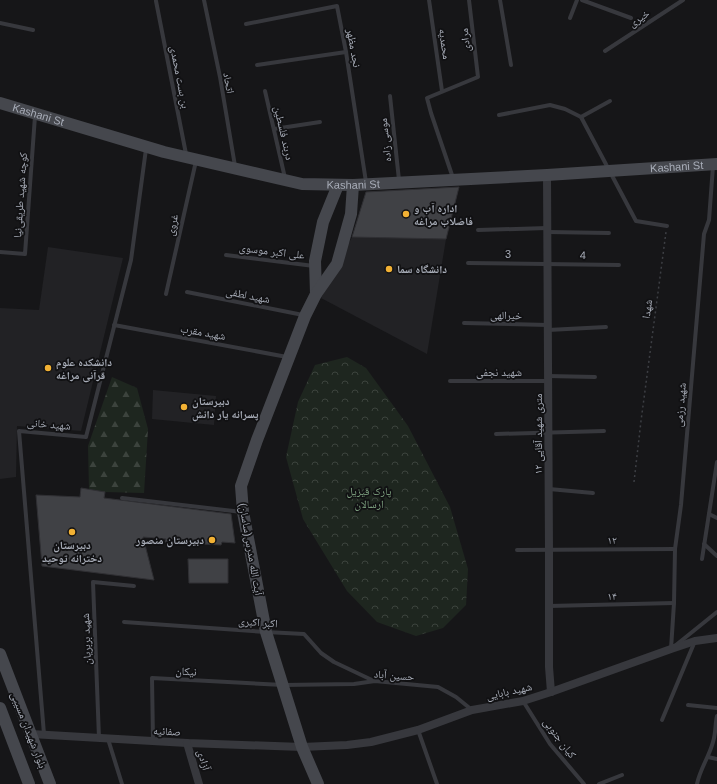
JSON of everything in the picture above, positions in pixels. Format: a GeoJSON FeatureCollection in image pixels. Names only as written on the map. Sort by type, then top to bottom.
{"type":"FeatureCollection","features":[{"type":"Feature","properties":{"kind":"street","name":"Kashani St"},"geometry":{"type":"LineString","coordinates":[[0,102],[35,114],[146,146],[235,169],[302,184],[366,185],[715,164]]}},
{"type":"Feature","properties":{"kind":"street","name":"۱۲ متری شهید آقایی"},"geometry":{"type":"LineString","coordinates":[[547,175],[549,667],[551,692]]}},
{"type":"Feature","properties":{"kind":"street","name":"آیت الله مدرس(ساسان)"},"geometry":{"type":"LineString","coordinates":[[316,294],[315,266],[323,222],[338,185]]}},
{"type":"Feature","properties":{"kind":"street","name":"آیت الله مدرس(ساسان)"},"geometry":{"type":"LineString","coordinates":[[318,784],[302,747],[266,632],[243,512],[241,486],[257,440],[305,316],[316,294],[337,264],[351,214],[353,185]]}},
{"type":"Feature","properties":{"kind":"street","name":"شهید بابایی"},"geometry":{"type":"LineString","coordinates":[[302,747],[359,744],[418,730],[472,710],[523,701],[695,641],[717,638]]}},
{"type":"Feature","properties":{"kind":"street","name":"بلوار شهیدان مسیبی"},"geometry":{"type":"LineString","coordinates":[[0,654],[50,784]]}},
{"type":"Feature","properties":{"kind":"street","name":"بلوار شهیدان مسیبی"},"geometry":{"type":"LineString","coordinates":[[0,708],[5,732],[29,784]]}},
{"type":"Feature","properties":{"kind":"street","name":"صفائیه"},"geometry":{"type":"LineString","coordinates":[[31,734],[187,743],[302,747]]}},
{"type":"Feature","properties":{"kind":"street","name":"آزادی"},"geometry":{"type":"LineString","coordinates":[[187,743],[199,784]]}},
{"type":"Feature","properties":{"kind":"lane","name":"اتحاد"},"geometry":{"type":"LineString","coordinates":[[204,0],[220,77],[235,169]]}},
{"type":"Feature","properties":{"kind":"lane","name":"محمدیه"},"geometry":{"type":"LineString","coordinates":[[429,0],[442,91]]}},
{"type":"Feature","properties":{"kind":"lane","name":"مرادی"},"geometry":{"type":"LineString","coordinates":[[442,91],[478,77],[469,0]]}},
{"type":"Feature","properties":{"kind":"lane"},"geometry":{"type":"LineString","coordinates":[[500,0],[511,65]]}},
{"type":"Feature","properties":{"kind":"lane"},"geometry":{"type":"LineString","coordinates":[[570,18],[577,0]]}},
{"type":"Feature","properties":{"kind":"lane"},"geometry":{"type":"LineString","coordinates":[[582,0],[631,18]]}},
{"type":"Feature","properties":{"kind":"lane","name":"خیری"},"geometry":{"type":"LineString","coordinates":[[605,51],[683,0]]}},
{"type":"Feature","properties":{"kind":"lane","name":"بن بست محمدی"},"geometry":{"type":"LineString","coordinates":[[156,1],[191,158]]}},
{"type":"Feature","properties":{"kind":"lane","name":"نجد مظهر"},"geometry":{"type":"LineString","coordinates":[[246,24],[337,6],[346,52],[366,185]]}},
{"type":"Feature","properties":{"kind":"lane"},"geometry":{"type":"LineString","coordinates":[[0,23],[33,30]]}},
{"type":"Feature","properties":{"kind":"lane"},"geometry":{"type":"LineString","coordinates":[[257,65],[346,52]]}},
{"type":"Feature","properties":{"kind":"lane","name":"دربند فلسطین"},"geometry":{"type":"LineString","coordinates":[[265,91],[285,180]]}},
{"type":"Feature","properties":{"kind":"lane"},"geometry":{"type":"LineString","coordinates":[[442,91],[427,98],[453,180]]}},
{"type":"Feature","properties":{"kind":"lane","name":"موسی زاده"},"geometry":{"type":"LineString","coordinates":[[390,96],[399,183]]}},
{"type":"Feature","properties":{"kind":"lane"},"geometry":{"type":"LineString","coordinates":[[581,117],[610,101]]}},
{"type":"Feature","properties":{"kind":"lane"},"geometry":{"type":"LineString","coordinates":[[499,115],[550,105],[565,109],[581,117],[636,221],[667,226]]}},
{"type":"Feature","properties":{"kind":"lane","name":"کوچه شهید طریقی‌نیا"},"geometry":{"type":"LineString","coordinates":[[0,252],[24,254],[35,114]]}},
{"type":"Feature","properties":{"kind":"lane"},"geometry":{"type":"LineString","coordinates":[[274,129],[320,122]]}},
{"type":"Feature","properties":{"kind":"lane","name":"شهید خانی"},"geometry":{"type":"LineString","coordinates":[[44,734],[19,431],[86,437],[131,260],[146,146]]}},
{"type":"Feature","properties":{"kind":"lane","name":"غروی"},"geometry":{"type":"LineString","coordinates":[[166,294],[191,158]]}},
{"type":"Feature","properties":{"kind":"lane","name":"شهید رزمی"},"geometry":{"type":"LineString","coordinates":[[671,649],[675,549],[681,505],[704,234],[709,220],[715,164]]}},
{"type":"Feature","properties":{"kind":"lane"},"geometry":{"type":"LineString","coordinates":[[478,230],[548,230],[609,233]]}},
{"type":"Feature","properties":{"kind":"lane","name":"علی اکبر موسوی"},"geometry":{"type":"LineString","coordinates":[[226,255],[315,266]]}},
{"type":"Feature","properties":{"kind":"lane","name":"3"},"geometry":{"type":"LineString","coordinates":[[468,263],[548,264]]}},
{"type":"Feature","properties":{"kind":"lane","name":"4"},"geometry":{"type":"LineString","coordinates":[[548,264],[619,265]]}},
{"type":"Feature","properties":{"kind":"lane","name":"شهید لطفی"},"geometry":{"type":"LineString","coordinates":[[187,292],[305,316]]}},
{"type":"Feature","properties":{"kind":"lane","name":"خیرالهی"},"geometry":{"type":"LineString","coordinates":[[464,323],[548,327],[606,327]]}},
{"type":"Feature","properties":{"kind":"lane","name":"شهید مقرب"},"geometry":{"type":"LineString","coordinates":[[114,325],[289,357]]}},
{"type":"Feature","properties":{"kind":"lane","name":"شهید نجفی"},"geometry":{"type":"LineString","coordinates":[[450,381],[595,377]]}},
{"type":"Feature","properties":{"kind":"lane"},"geometry":{"type":"LineString","coordinates":[[496,434],[604,431]]}},
{"type":"Feature","properties":{"kind":"lane"},"geometry":{"type":"LineString","coordinates":[[702,559],[717,462]]}},
{"type":"Feature","properties":{"kind":"lane"},"geometry":{"type":"LineString","coordinates":[[549,489],[593,493]]}},
{"type":"Feature","properties":{"kind":"lane"},"geometry":{"type":"LineString","coordinates":[[122,498],[243,512]]}},
{"type":"Feature","properties":{"kind":"lane"},"geometry":{"type":"LineString","coordinates":[[709,514],[717,518]]}},
{"type":"Feature","properties":{"kind":"lane"},"geometry":{"type":"LineString","coordinates":[[704,544],[717,556]]}},
{"type":"Feature","properties":{"kind":"lane","name":"۱۲"},"geometry":{"type":"LineString","coordinates":[[517,550],[675,549]]}},
{"type":"Feature","properties":{"kind":"lane","name":"شهید بربریان"},"geometry":{"type":"LineString","coordinates":[[99,738],[93,582],[134,586]]}},
{"type":"Feature","properties":{"kind":"lane","name":"۱۴"},"geometry":{"type":"LineString","coordinates":[[549,606],[674,603]]}},
{"type":"Feature","properties":{"kind":"lane"},"geometry":{"type":"LineString","coordinates":[[671,649],[717,612]]}},
{"type":"Feature","properties":{"kind":"lane","name":"اکبر اکبری"},"geometry":{"type":"LineString","coordinates":[[124,622],[304,634],[321,653],[334,662],[374,681]]}},
{"type":"Feature","properties":{"kind":"lane"},"geometry":{"type":"LineString","coordinates":[[662,720],[695,641]]}},
{"type":"Feature","properties":{"kind":"lane","name":"نیکان"},"geometry":{"type":"LineString","coordinates":[[153,741],[152,678],[283,685]]}},
{"type":"Feature","properties":{"kind":"lane","name":"حسین آباد"},"geometry":{"type":"LineString","coordinates":[[283,685],[354,684],[374,681],[438,687],[472,710]]}},
{"type":"Feature","properties":{"kind":"lane","name":"کیان جنوبی"},"geometry":{"type":"LineString","coordinates":[[523,701],[550,744],[584,784]]}},
{"type":"Feature","properties":{"kind":"lane"},"geometry":{"type":"LineString","coordinates":[[688,705],[717,708]]}},
{"type":"Feature","properties":{"kind":"lane"},"geometry":{"type":"LineString","coordinates":[[697,784],[700,771],[708,757],[714,741],[717,716]]}},
{"type":"Feature","properties":{"kind":"lane"},"geometry":{"type":"LineString","coordinates":[[418,730],[437,784]]}},
{"type":"Feature","properties":{"kind":"lane"},"geometry":{"type":"LineString","coordinates":[[108,738],[122,784]]}},
{"type":"Feature","properties":{"kind":"lane"},"geometry":{"type":"LineString","coordinates":[[708,757],[717,759]]}},
{"type":"Feature","properties":{"kind":"lane"},"geometry":{"type":"LineString","coordinates":[[599,784],[622,775]]}},
{"type":"Feature","properties":{"kind":"path","name":"شهدا"},"geometry":{"type":"LineString","coordinates":[[634,482],[667,226]]}},
{"type":"Feature","properties":{"kind":"shaded area","name":"دانشگاه سما"},"geometry":{"type":"Polygon","coordinates":[[[352,237],[446,239],[427,354],[321,298],[352,237]]]}},
{"type":"Feature","properties":{"kind":"shaded area","name":"دانشکده علوم قرآنی مراغه"},"geometry":{"type":"Polygon","coordinates":[[[48,247],[123,258],[81,431],[17,426],[16,477],[0,479],[0,308],[39,310],[48,247]]]}},
{"type":"Feature","properties":{"kind":"shaded area","name":"دبیرستان پسرانه یار دانش"},"geometry":{"type":"Polygon","coordinates":[[[153,390],[216,396],[214,425],[152,419],[153,390]]]}},
{"type":"Feature","properties":{"kind":"green space","name":"پارک قیزیل ارسالان"},"geometry":{"type":"Polygon","coordinates":[[[347,357],[366,368],[408,426],[450,507],[468,569],[466,605],[443,628],[416,636],[377,622],[347,591],[303,519],[286,457],[298,402],[315,365],[347,357]]]}},
{"type":"Feature","properties":{"kind":"green space"},"geometry":{"type":"Polygon","coordinates":[[[112,377],[137,388],[148,429],[144,493],[105,492],[89,489],[88,446],[112,377]]]}},
{"type":"Feature","properties":{"kind":"building","name":"اداره آب و فاضلاب مراغه"},"geometry":{"type":"Polygon","coordinates":[[[459,187],[446,239],[352,237],[366,192],[459,187]]]}},
{"type":"Feature","properties":{"kind":"building"},"geometry":{"type":"Polygon","coordinates":[[[81,488],[105,492],[104,498],[231,514],[235,543],[222,542],[221,545],[165,542],[166,539],[143,537],[154,580],[42,566],[36,495],[80,497],[81,488]]]}},
{"type":"Feature","properties":{"kind":"building"},"geometry":{"type":"Polygon","coordinates":[[[188,559],[228,559],[228,583],[189,583],[188,559]]]}},
{"type":"Feature","properties":{"kind":"place","name":"اداره آب و فاضلاب مراغه"},"geometry":{"type":"Point","coordinates":[406,214]}},
{"type":"Feature","properties":{"kind":"place","name":"دانشگاه سما"},"geometry":{"type":"Point","coordinates":[389,269]}},
{"type":"Feature","properties":{"kind":"place","name":"دانشکده علوم قرآنی مراغه"},"geometry":{"type":"Point","coordinates":[48,368]}},
{"type":"Feature","properties":{"kind":"place","name":"دبیرستان پسرانه یار دانش"},"geometry":{"type":"Point","coordinates":[184,407]}},
{"type":"Feature","properties":{"kind":"place","name":"دبیرستان دخترانه توحید"},"geometry":{"type":"Point","coordinates":[72,532]}},
{"type":"Feature","properties":{"kind":"place","name":"دبیرستان منصور"},"geometry":{"type":"Point","coordinates":[212,540]}}]}
